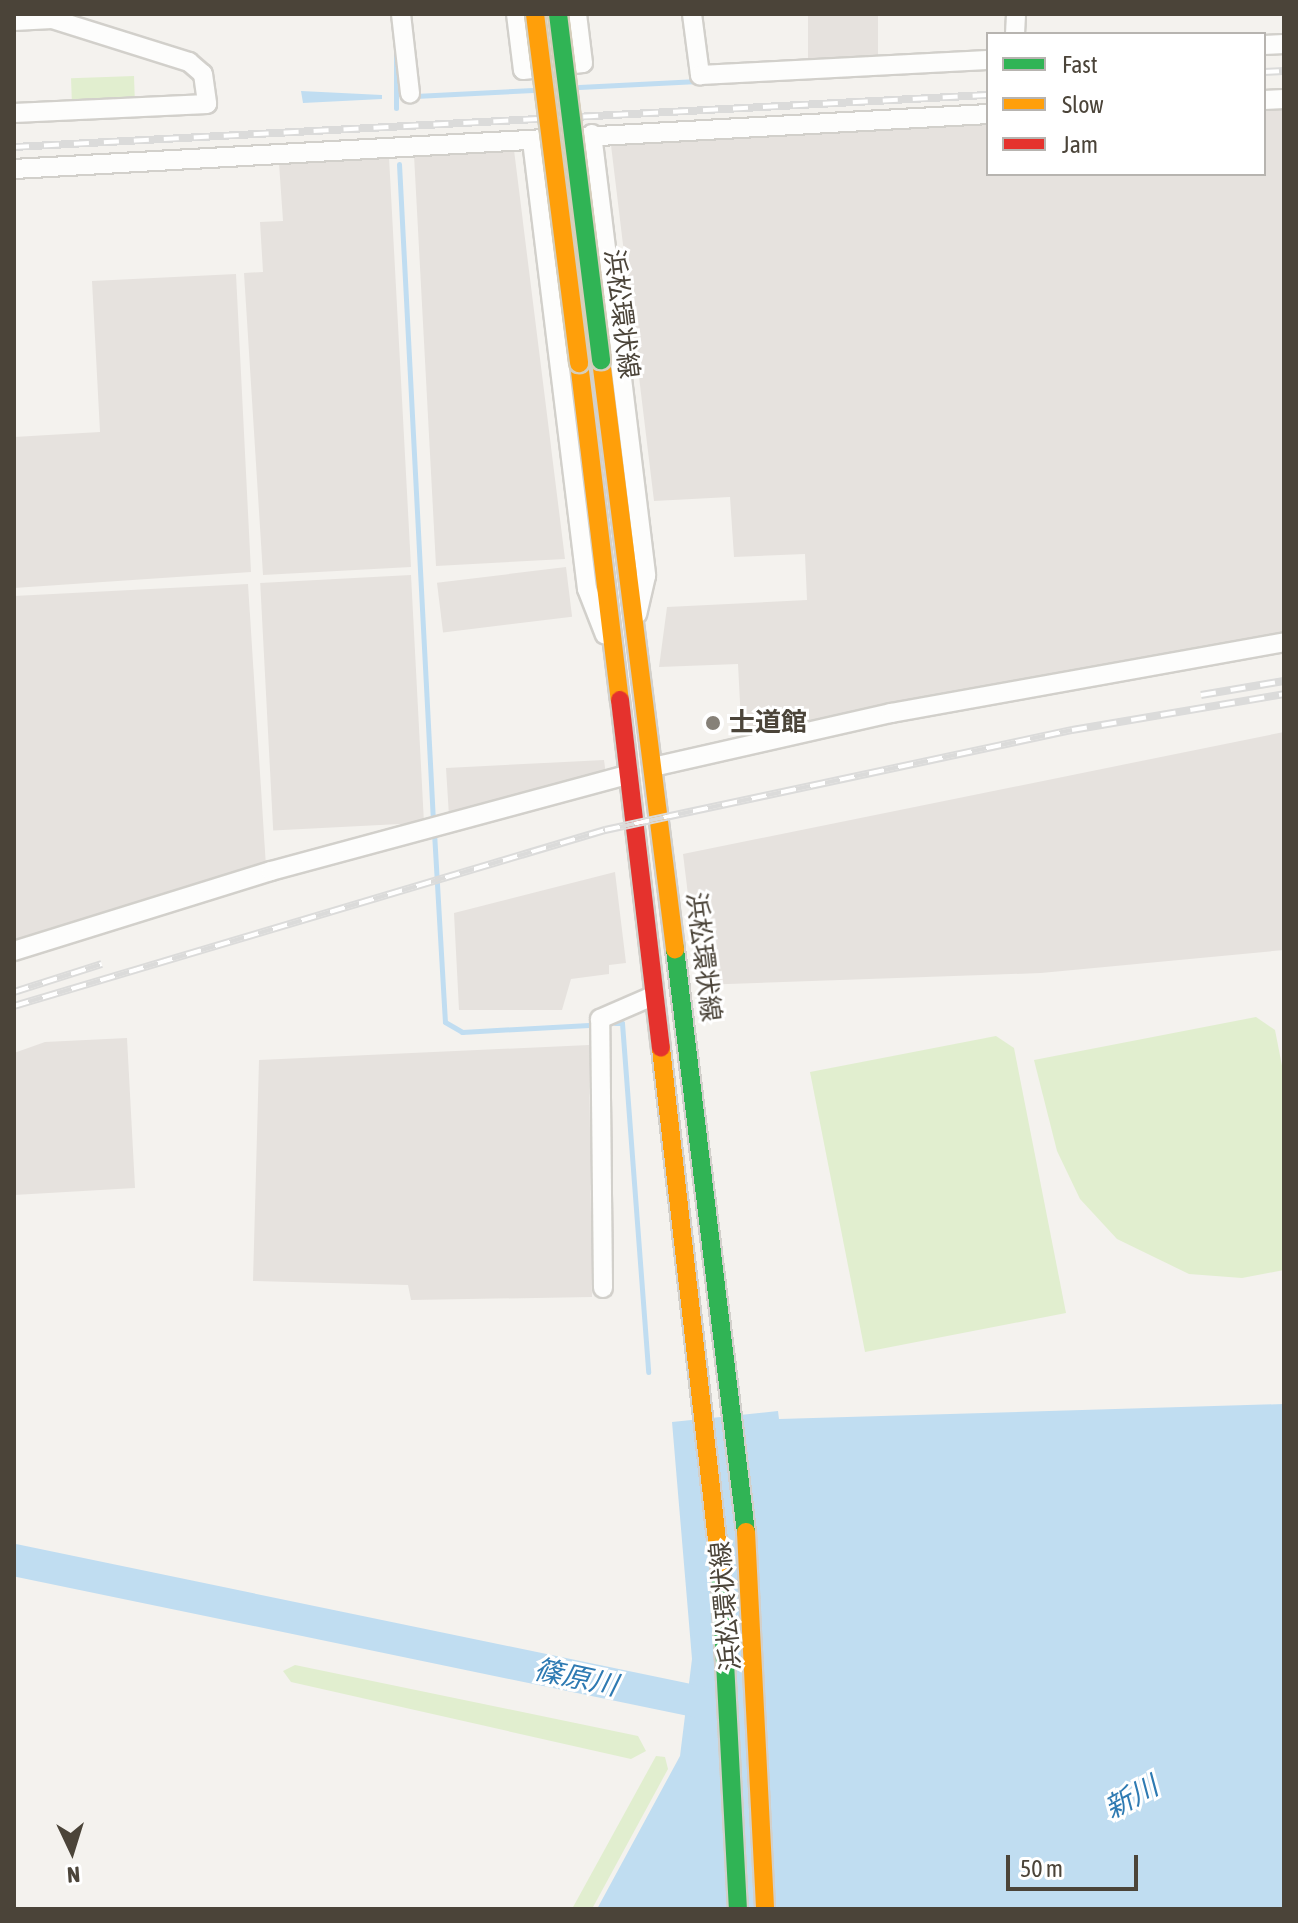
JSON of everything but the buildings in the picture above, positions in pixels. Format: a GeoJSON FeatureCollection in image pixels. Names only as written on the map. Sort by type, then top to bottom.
{"type":"FeatureCollection","features":[{"type":"Feature","properties":{"kind":"main road","name":"浜松環状線"},"geometry":{"type":"LineString","coordinates":[[535,14],[702,1389],[730,1677],[738,1909]]}},
{"type":"Feature","properties":{"kind":"main road","name":"浜松環状線"},"geometry":{"type":"LineString","coordinates":[[558,14],[730,1386],[758,1675],[765,1909]]}},
{"type":"Feature","properties":{"kind":"main road"},"geometry":{"type":"LineString","coordinates":[[650,973],[678,969]]}},
{"type":"Feature","properties":{"kind":"main road"},"geometry":{"type":"LineString","coordinates":[[702,1389],[730,1386]]}},
{"type":"Feature","properties":{"kind":"street"},"geometry":{"type":"LineString","coordinates":[[401,14],[410,93]]}},
{"type":"Feature","properties":{"kind":"street"},"geometry":{"type":"LineString","coordinates":[[516,14],[523,70],[583,63],[577,14]]}},
{"type":"Feature","properties":{"kind":"street"},"geometry":{"type":"LineString","coordinates":[[692,14],[700,75],[986,60]]}},
{"type":"Feature","properties":{"kind":"street"},"geometry":{"type":"LineString","coordinates":[[14,21],[52,19],[189,62],[203,74],[207,104],[14,113]]}},
{"type":"Feature","properties":{"kind":"street"},"geometry":{"type":"LineString","coordinates":[[14,169],[986,114]]}},
{"type":"Feature","properties":{"kind":"street"},"geometry":{"type":"LineString","coordinates":[[592,134],[646,576],[633,622]]}},
{"type":"Feature","properties":{"kind":"street"},"geometry":{"type":"LineString","coordinates":[[532,141],[587,589],[613,646]]}},
{"type":"Feature","properties":{"kind":"street"},"geometry":{"type":"LineString","coordinates":[[653,767],[906,710],[1284,642]]}},
{"type":"Feature","properties":{"kind":"street"},"geometry":{"type":"LineString","coordinates":[[14,951],[433,826],[626,775]]}},
{"type":"Feature","properties":{"kind":"street"},"geometry":{"type":"LineString","coordinates":[[603,1288],[600,1019],[653,996]]}},
{"type":"Feature","properties":{"kind":"shaded area"},"geometry":{"type":"Polygon","coordinates":[[[808,14],[878,14],[878,64],[808,64],[808,14]]]}},
{"type":"Feature","properties":{"kind":"shaded area"},"geometry":{"type":"Polygon","coordinates":[[[1284,103],[1284,637],[742,742],[738,664],[659,667],[667,607],[807,600],[805,554],[734,557],[730,497],[654,501],[610,137],[986,118],[986,176],[1266,176],[1266,104],[1284,103]]]}},
{"type":"Feature","properties":{"kind":"shaded area"},"geometry":{"type":"Polygon","coordinates":[[[514,150],[565,559],[436,566],[414,155],[514,150]]]}},
{"type":"Feature","properties":{"kind":"shaded area"},"geometry":{"type":"Polygon","coordinates":[[[389,157],[411,567],[263,575],[244,273],[263,272],[260,222],[283,221],[279,163],[389,157]]]}},
{"type":"Feature","properties":{"kind":"shaded area"},"geometry":{"type":"Polygon","coordinates":[[[236,274],[251,572],[14,588],[14,437],[100,432],[92,281],[236,274]]]}},
{"type":"Feature","properties":{"kind":"shaded area"},"geometry":{"type":"Polygon","coordinates":[[[566,567],[572,617],[443,632],[437,583],[566,567]]]}},
{"type":"Feature","properties":{"kind":"shaded area"},"geometry":{"type":"Polygon","coordinates":[[[411,575],[424,823],[273,831],[260,583],[411,575]]]}},
{"type":"Feature","properties":{"kind":"shaded area"},"geometry":{"type":"Polygon","coordinates":[[[248,584],[266,867],[14,945],[14,596],[248,584]]]}},
{"type":"Feature","properties":{"kind":"shaded area"},"geometry":{"type":"Polygon","coordinates":[[[1284,732],[1284,950],[1041,973],[699,985],[683,854],[1284,732]]]}},
{"type":"Feature","properties":{"kind":"shaded area"},"geometry":{"type":"Polygon","coordinates":[[[604,760],[606,775],[449,816],[446,768],[604,760]]]}},
{"type":"Feature","properties":{"kind":"shaded area"},"geometry":{"type":"Polygon","coordinates":[[[615,872],[626,963],[609,965],[609,974],[571,979],[562,1010],[459,1010],[454,913],[615,872]]]}},
{"type":"Feature","properties":{"kind":"shaded area"},"geometry":{"type":"Polygon","coordinates":[[[127,1038],[135,1188],[14,1195],[14,1053],[45,1042],[127,1038]]]}},
{"type":"Feature","properties":{"kind":"shaded area"},"geometry":{"type":"Polygon","coordinates":[[[589,1045],[592,1297],[411,1300],[408,1285],[253,1281],[259,1060],[589,1045]]]}},
{"type":"Feature","properties":{"kind":"green space"},"geometry":{"type":"Polygon","coordinates":[[[134,76],[135,99],[72,101],[71,78],[134,76]]]}},
{"type":"Feature","properties":{"kind":"green space"},"geometry":{"type":"Polygon","coordinates":[[[1256,1017],[1275,1030],[1284,1076],[1284,1270],[1242,1278],[1189,1274],[1117,1239],[1080,1199],[1057,1151],[1034,1060],[1256,1017]]]}},
{"type":"Feature","properties":{"kind":"green space"},"geometry":{"type":"Polygon","coordinates":[[[996,1036],[1014,1048],[1066,1313],[865,1352],[810,1072],[996,1036]]]}},
{"type":"Feature","properties":{"kind":"green space"},"geometry":{"type":"Polygon","coordinates":[[[295,1665],[638,1736],[646,1751],[631,1759],[291,1682],[283,1671],[295,1665]]]}},
{"type":"Feature","properties":{"kind":"green space"},"geometry":{"type":"Polygon","coordinates":[[[656,1756],[665,1757],[668,1769],[592,1909],[572,1909],[656,1756]]]}},
{"type":"Feature","properties":{"kind":"water"},"geometry":{"type":"Polygon","coordinates":[[[301,91],[382,95],[382,99],[303,103],[301,91]]]}},
{"type":"Feature","properties":{"kind":"water","name":"新川"},"geometry":{"type":"Polygon","coordinates":[[[1284,1404],[1284,1909],[597,1909],[680,1756],[692,1659],[672,1422],[778,1411],[779,1419],[1284,1404]]]}},
{"type":"Feature","properties":{"kind":"waterway"},"geometry":{"type":"LineString","coordinates":[[396,51],[396,108]]}},
{"type":"Feature","properties":{"kind":"waterway"},"geometry":{"type":"LineString","coordinates":[[579,87],[698,81]]}},
{"type":"Feature","properties":{"kind":"waterway"},"geometry":{"type":"LineString","coordinates":[[415,96],[533,90]]}},
{"type":"Feature","properties":{"kind":"waterway"},"geometry":{"type":"LineString","coordinates":[[399,164],[433,822]]}},
{"type":"Feature","properties":{"kind":"waterway"},"geometry":{"type":"LineString","coordinates":[[434,832],[445,1022],[462,1032],[589,1025]]}},
{"type":"Feature","properties":{"kind":"waterway"},"geometry":{"type":"LineString","coordinates":[[615,1023],[622,1023],[648,1372]]}},
{"type":"Feature","properties":{"kind":"waterway","name":"篠原川"},"geometry":{"type":"LineString","coordinates":[[14,1560],[728,1708]]}},
{"type":"Feature","properties":{"kind":"railway"},"geometry":{"type":"LineString","coordinates":[[1266,72],[1284,71]]}},
{"type":"Feature","properties":{"kind":"railway"},"geometry":{"type":"LineString","coordinates":[[14,147],[986,95]]}},
{"type":"Feature","properties":{"kind":"railway"},"geometry":{"type":"LineString","coordinates":[[1201,695],[1284,681]]}},
{"type":"Feature","properties":{"kind":"railway"},"geometry":{"type":"LineString","coordinates":[[14,1006],[605,830],[1072,730],[1284,694]]}},
{"type":"Feature","properties":{"kind":"railway"},"geometry":{"type":"LineString","coordinates":[[14,992],[102,964]]}},
{"type":"Feature","properties":{"kind":"traffic: fast"},"geometry":{"type":"LineString","coordinates":[[558,14],[601,360]]}},
{"type":"Feature","properties":{"kind":"traffic: fast"},"geometry":{"type":"LineString","coordinates":[[675,949],[746,1532]]}},
{"type":"Feature","properties":{"kind":"traffic: fast"},"geometry":{"type":"LineString","coordinates":[[720,1567],[738,1909]]}},
{"type":"Feature","properties":{"kind":"traffic: slow"},"geometry":{"type":"LineString","coordinates":[[535,14],[579,363]]}},
{"type":"Feature","properties":{"kind":"traffic: slow"},"geometry":{"type":"LineString","coordinates":[[601,360],[675,949]]}},
{"type":"Feature","properties":{"kind":"traffic: slow"},"geometry":{"type":"LineString","coordinates":[[579,363],[620,700]]}},
{"type":"Feature","properties":{"kind":"traffic: slow"},"geometry":{"type":"LineString","coordinates":[[661,1048],[720,1567]]}},
{"type":"Feature","properties":{"kind":"traffic: slow"},"geometry":{"type":"LineString","coordinates":[[746,1532],[765,1909]]}},
{"type":"Feature","properties":{"kind":"traffic: jam"},"geometry":{"type":"LineString","coordinates":[[620,700],[661,1048]]}},
{"type":"Feature","properties":{"kind":"place","name":"士道館"},"geometry":{"type":"Point","coordinates":[713,723]}}]}
